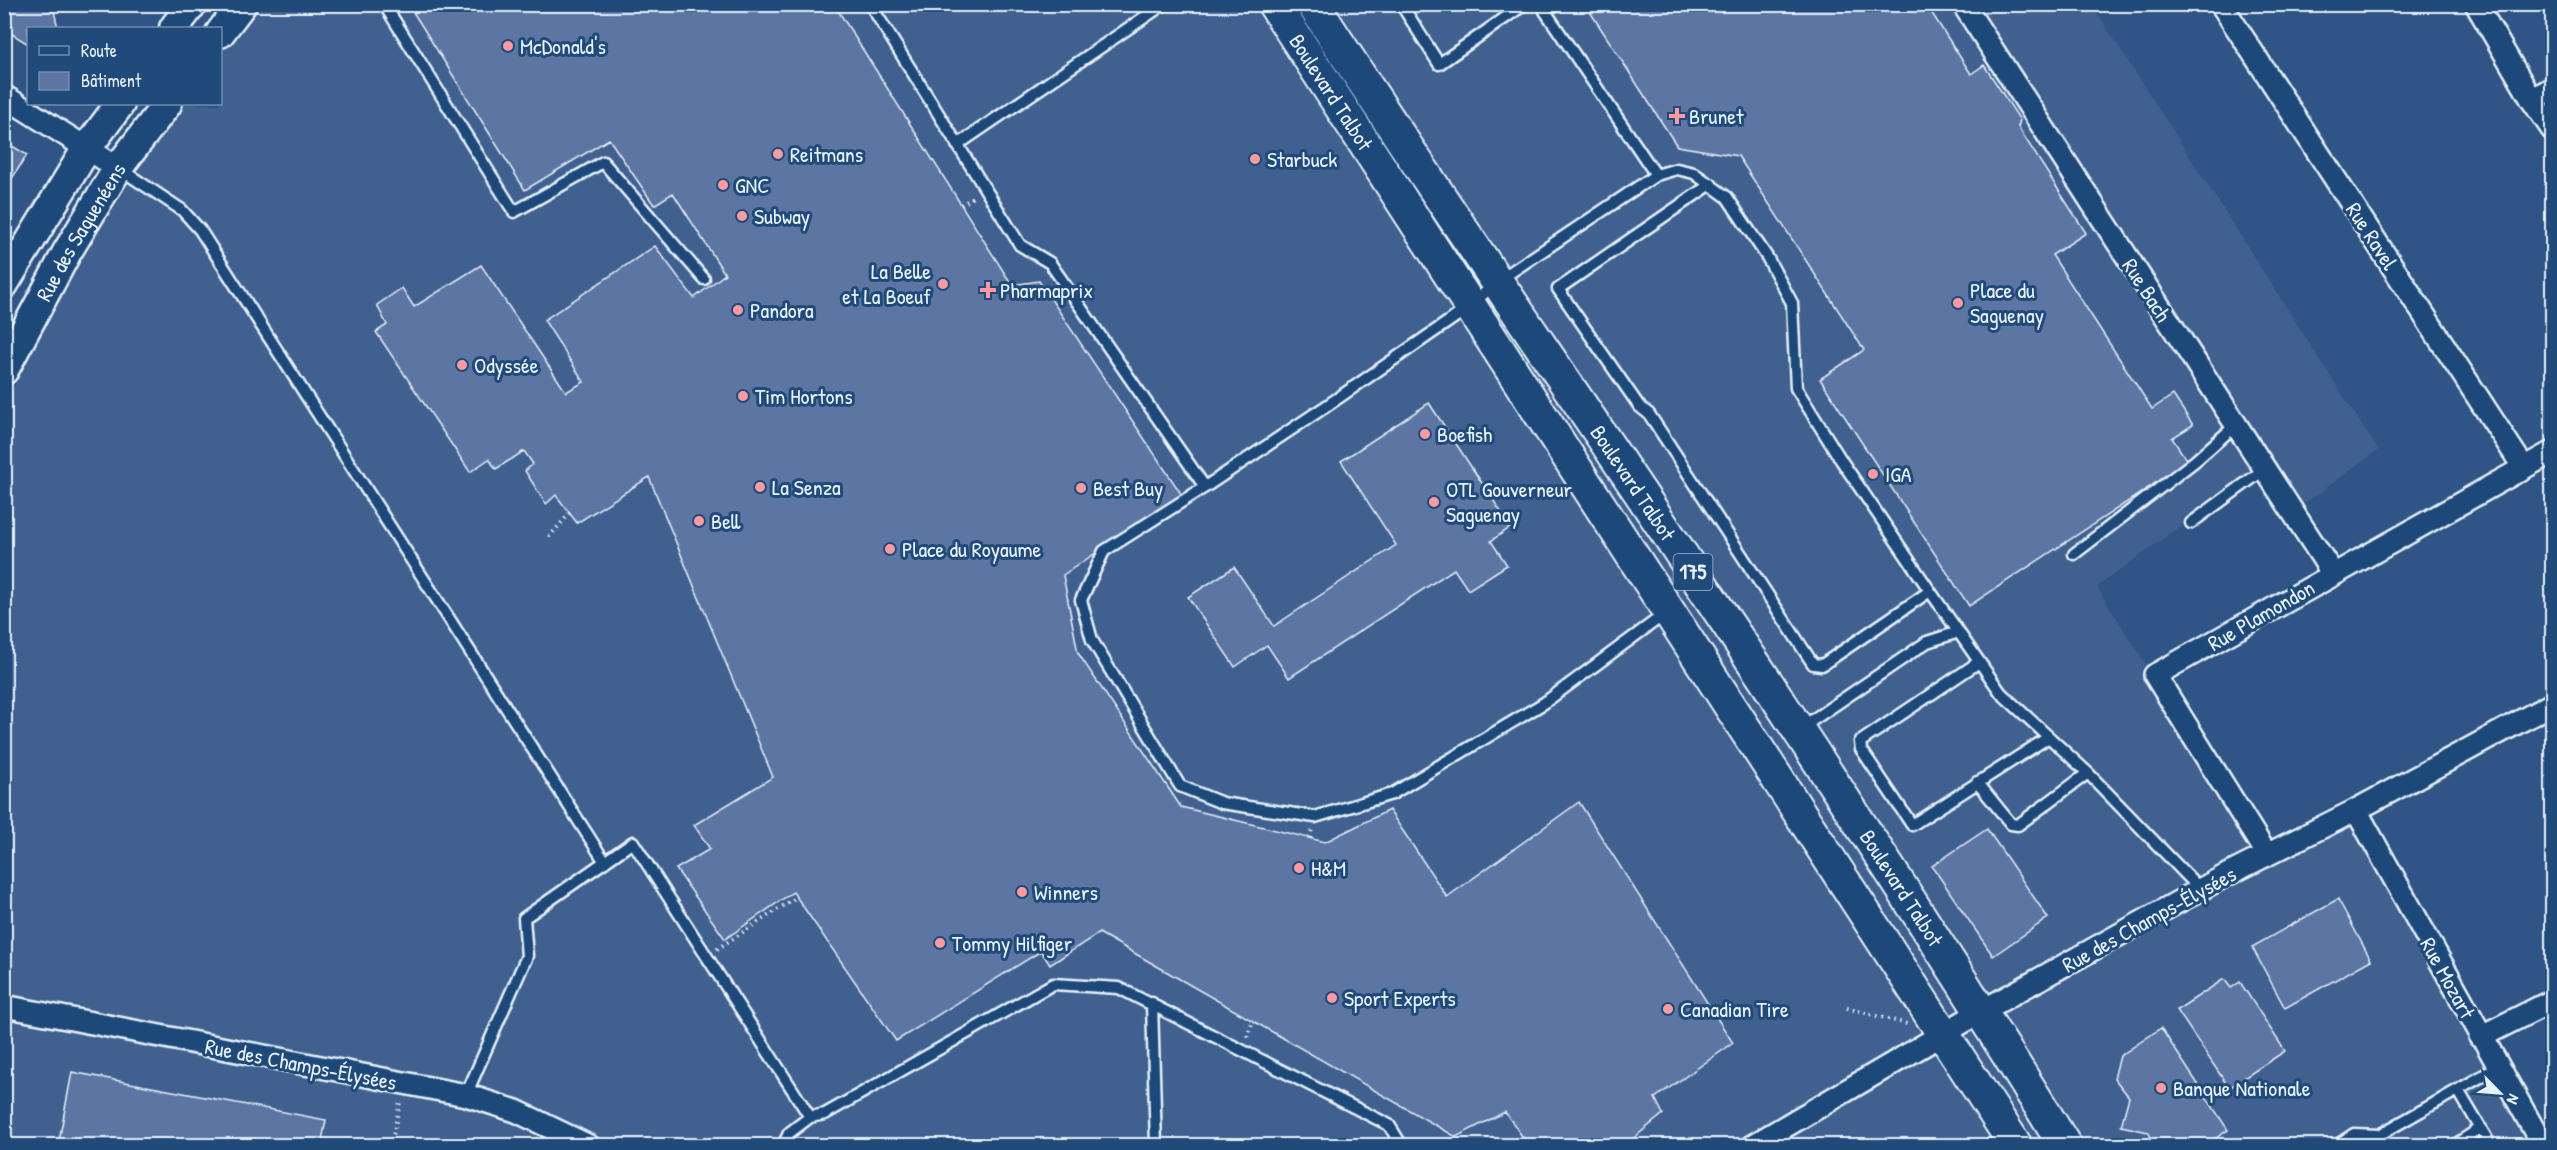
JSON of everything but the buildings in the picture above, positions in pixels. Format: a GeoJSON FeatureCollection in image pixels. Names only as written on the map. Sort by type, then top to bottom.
{"type":"FeatureCollection","features":[{"type":"Feature","properties":{"kind":"main road","name":"Boulevard Talbot"},"geometry":{"type":"LineString","coordinates":[[1274,4],[2016,1146]]}},
{"type":"Feature","properties":{"kind":"main road","name":"Boulevard Talbot"},"geometry":{"type":"LineString","coordinates":[[1313,4],[1408,152],[1693,571],[1982,1011],[2065,1146]]}},
{"type":"Feature","properties":{"kind":"street"},"geometry":{"type":"LineString","coordinates":[[175,27],[192,4]]}},
{"type":"Feature","properties":{"kind":"street"},"geometry":{"type":"LineString","coordinates":[[222,30],[242,4]]}},
{"type":"Feature","properties":{"kind":"street","name":"Rue Bach"},"geometry":{"type":"LineString","coordinates":[[1963,4],[2333,574]]}},
{"type":"Feature","properties":{"kind":"street","name":"Rue Ravel"},"geometry":{"type":"LineString","coordinates":[[2221,4],[2524,468]]}},
{"type":"Feature","properties":{"kind":"street"},"geometry":{"type":"LineString","coordinates":[[2476,4],[2532,100],[2553,129]]}},
{"type":"Feature","properties":{"kind":"street"},"geometry":{"type":"LineString","coordinates":[[2532,100],[2553,88]]}},
{"type":"Feature","properties":{"kind":"street"},"geometry":{"type":"LineString","coordinates":[[4,96],[118,168]]}},
{"type":"Feature","properties":{"kind":"street","name":"Rue des Saguenéens"},"geometry":{"type":"LineString","coordinates":[[4,284],[87,148],[119,105]]}},
{"type":"Feature","properties":{"kind":"street","name":"Rue des Saguenéens"},"geometry":{"type":"LineString","coordinates":[[4,370],[67,252],[118,168],[166,105]]}},
{"type":"Feature","properties":{"kind":"street","name":"Rue Plamondon"},"geometry":{"type":"LineString","coordinates":[[2267,855],[2155,675],[2553,452]]}},
{"type":"Feature","properties":{"kind":"street","name":"Rue des Champs-Élysées"},"geometry":{"type":"LineString","coordinates":[[1752,1146],[1982,1011],[2201,890],[2553,704]]}},
{"type":"Feature","properties":{"kind":"street","name":"Rue Mozart"},"geometry":{"type":"LineString","coordinates":[[2356,810],[2480,1037],[2543,1146]]}},
{"type":"Feature","properties":{"kind":"street"},"geometry":{"type":"LineString","coordinates":[[2480,1037],[2553,1001]]}},
{"type":"Feature","properties":{"kind":"street","name":"Rue des Champs-Élysées"},"geometry":{"type":"LineString","coordinates":[[4,1006],[466,1095],[516,1111],[589,1146]]}},
{"type":"Feature","properties":{"kind":"lane"},"geometry":{"type":"LineString","coordinates":[[384,4],[514,212],[603,162],[705,279]]}},
{"type":"Feature","properties":{"kind":"lane"},"geometry":{"type":"LineString","coordinates":[[870,4],[1020,245],[1050,263],[1205,487]]}},
{"type":"Feature","properties":{"kind":"lane"},"geometry":{"type":"LineString","coordinates":[[957,145],[1164,4]]}},
{"type":"Feature","properties":{"kind":"lane"},"geometry":{"type":"LineString","coordinates":[[1401,4],[1439,64],[1526,4]]}},
{"type":"Feature","properties":{"kind":"lane"},"geometry":{"type":"LineString","coordinates":[[1545,4],[1545,11],[1656,175]]}},
{"type":"Feature","properties":{"kind":"lane"},"geometry":{"type":"LineString","coordinates":[[118,168],[182,210],[200,230],[604,862]]}},
{"type":"Feature","properties":{"kind":"lane"},"geometry":{"type":"LineString","coordinates":[[1669,611],[1544,703],[1392,794],[1315,817],[1222,803],[1180,786],[1092,640],[1081,600],[1104,551],[1205,487],[1471,306],[1496,282],[1656,175],[1677,169],[1694,173],[1727,197],[1767,257],[1792,303],[1796,388],[1841,460],[1979,662],[2001,693],[2088,773],[2201,890]]}},
{"type":"Feature","properties":{"kind":"lane"},"geometry":{"type":"LineString","coordinates":[[1711,184],[1558,289],[1639,405],[1649,414],[1813,664],[1822,665],[1930,591]]}},
{"type":"Feature","properties":{"kind":"lane"},"geometry":{"type":"LineString","coordinates":[[2074,554],[2195,461],[2236,425]]}},
{"type":"Feature","properties":{"kind":"lane"},"geometry":{"type":"LineString","coordinates":[[2190,523],[2265,469]]}},
{"type":"Feature","properties":{"kind":"lane"},"geometry":{"type":"LineString","coordinates":[[1797,730],[1927,642],[1959,632]]}},
{"type":"Feature","properties":{"kind":"lane"},"geometry":{"type":"LineString","coordinates":[[1979,662],[1860,742],[1861,749],[1911,825],[2049,737]]}},
{"type":"Feature","properties":{"kind":"lane"},"geometry":{"type":"LineString","coordinates":[[1977,782],[2011,824],[2018,825],[2088,773]]}},
{"type":"Feature","properties":{"kind":"lane"},"geometry":{"type":"LineString","coordinates":[[466,1095],[527,956],[524,918],[633,842],[810,1117]]}},
{"type":"Feature","properties":{"kind":"lane"},"geometry":{"type":"LineString","coordinates":[[783,1146],[789,1133],[810,1117],[825,1114],[1053,984],[1119,988],[1152,1003],[1389,1125],[1402,1146]]}},
{"type":"Feature","properties":{"kind":"lane"},"geometry":{"type":"LineString","coordinates":[[1152,1003],[1156,1146]]}},
{"type":"Feature","properties":{"kind":"lane"},"geometry":{"type":"LineString","coordinates":[[2336,1146],[2354,1134],[2379,1135],[2498,1068]]}},
{"type":"Feature","properties":{"kind":"lane"},"geometry":{"type":"LineString","coordinates":[[2458,1090],[2492,1146]]}},
{"type":"Feature","properties":{"kind":"lane"},"geometry":{"type":"LineString","coordinates":[[2453,1146],[2481,1128]]}},
{"type":"Feature","properties":{"kind":"path"},"geometry":{"type":"LineString","coordinates":[[549,537],[570,513]]}},
{"type":"Feature","properties":{"kind":"path"},"geometry":{"type":"LineString","coordinates":[[707,955],[797,897]]}},
{"type":"Feature","properties":{"kind":"path"},"geometry":{"type":"LineString","coordinates":[[1847,1008],[1944,1034]]}},
{"type":"Feature","properties":{"kind":"path"},"geometry":{"type":"LineString","coordinates":[[391,1146],[405,1084]]}},
{"type":"Feature","properties":{"kind":"shaded area"},"geometry":{"type":"Polygon","coordinates":[[[256,5],[2092,5],[2378,450],[2293,512],[2262,466],[2097,587],[2267,855],[2356,810],[2543,1145],[5,1145],[4,405],[72,275],[153,144],[182,105],[222,105],[222,51],[256,5]]]}},
{"type":"Feature","properties":{"kind":"place","name":"McDonald's"},"geometry":{"type":"Point","coordinates":[508,46]}},
{"type":"Feature","properties":{"kind":"place","name":"Brunet"},"geometry":{"type":"Point","coordinates":[1677,116]}},
{"type":"Feature","properties":{"kind":"place","name":"Reitmans"},"geometry":{"type":"Point","coordinates":[778,154]}},
{"type":"Feature","properties":{"kind":"place","name":"Starbuck"},"geometry":{"type":"Point","coordinates":[1255,159]}},
{"type":"Feature","properties":{"kind":"place","name":"GNC"},"geometry":{"type":"Point","coordinates":[723,185]}},
{"type":"Feature","properties":{"kind":"place","name":"Subway"},"geometry":{"type":"Point","coordinates":[742,216]}},
{"type":"Feature","properties":{"kind":"place","name":"La Belle et La Boeuf"},"geometry":{"type":"Point","coordinates":[943,284]}},
{"type":"Feature","properties":{"kind":"place","name":"Pharmaprix"},"geometry":{"type":"Point","coordinates":[988,290]}},
{"type":"Feature","properties":{"kind":"place","name":"Place du Saguenay"},"geometry":{"type":"Point","coordinates":[1958,303]}},
{"type":"Feature","properties":{"kind":"place","name":"Pandora"},"geometry":{"type":"Point","coordinates":[738,310]}},
{"type":"Feature","properties":{"kind":"place","name":"Odyssée"},"geometry":{"type":"Point","coordinates":[462,365]}},
{"type":"Feature","properties":{"kind":"place","name":"Tim Hortons"},"geometry":{"type":"Point","coordinates":[743,396]}},
{"type":"Feature","properties":{"kind":"place","name":"Boefish"},"geometry":{"type":"Point","coordinates":[1425,434]}},
{"type":"Feature","properties":{"kind":"place","name":"IGA"},"geometry":{"type":"Point","coordinates":[1873,474]}},
{"type":"Feature","properties":{"kind":"place","name":"La Senza"},"geometry":{"type":"Point","coordinates":[760,487]}},
{"type":"Feature","properties":{"kind":"place","name":"Best Buy"},"geometry":{"type":"Point","coordinates":[1081,488]}},
{"type":"Feature","properties":{"kind":"place","name":"OTL Gouverneur Saguenay"},"geometry":{"type":"Point","coordinates":[1434,502]}},
{"type":"Feature","properties":{"kind":"place","name":"Bell"},"geometry":{"type":"Point","coordinates":[699,521]}},
{"type":"Feature","properties":{"kind":"place","name":"Place du Royaume"},"geometry":{"type":"Point","coordinates":[890,549]}},
{"type":"Feature","properties":{"kind":"place","name":"H&M"},"geometry":{"type":"Point","coordinates":[1299,868]}},
{"type":"Feature","properties":{"kind":"place","name":"Winners"},"geometry":{"type":"Point","coordinates":[1022,892]}},
{"type":"Feature","properties":{"kind":"place","name":"Tommy Hilfiger"},"geometry":{"type":"Point","coordinates":[940,943]}},
{"type":"Feature","properties":{"kind":"place","name":"Sport Experts"},"geometry":{"type":"Point","coordinates":[1332,998]}},
{"type":"Feature","properties":{"kind":"place","name":"Canadian Tire"},"geometry":{"type":"Point","coordinates":[1668,1009]}},
{"type":"Feature","properties":{"kind":"place","name":"Banque Nationale"},"geometry":{"type":"Point","coordinates":[2161,1088]}}]}
